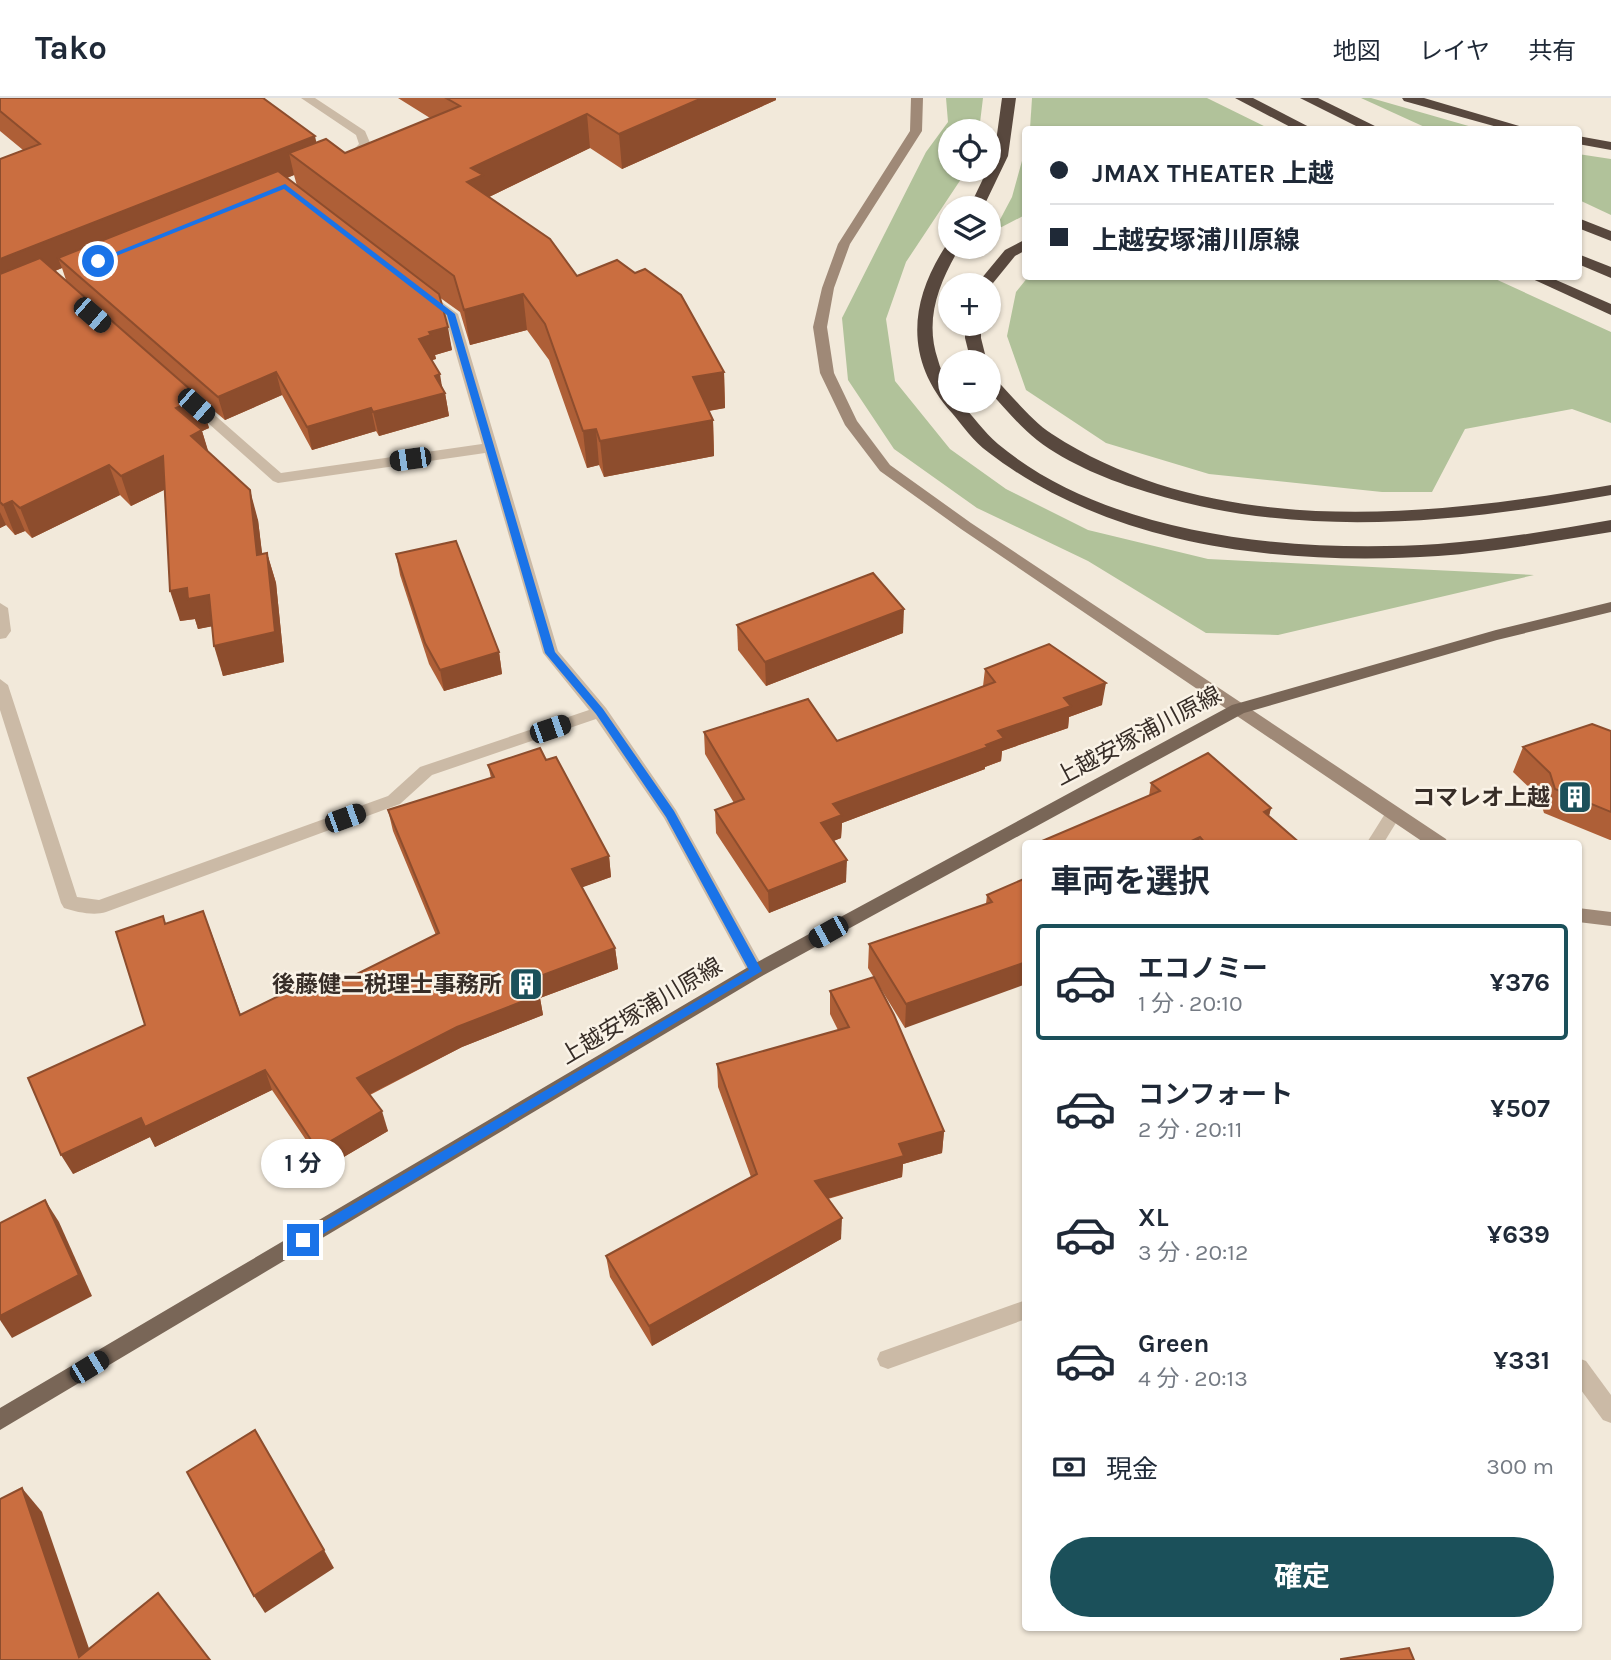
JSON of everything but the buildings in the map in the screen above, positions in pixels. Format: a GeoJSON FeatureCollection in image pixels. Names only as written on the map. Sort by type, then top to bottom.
{"type":"FeatureCollection","features":[{"type":"Feature","properties":{"kind":"highway"},"geometry":{"type":"LineString","coordinates":[[983,196],[995,174],[1008,130],[1009,98]]}},
{"type":"Feature","properties":{"kind":"highway"},"geometry":{"type":"LineString","coordinates":[[1242,98],[1300,126]]}},
{"type":"Feature","properties":{"kind":"highway"},"geometry":{"type":"LineString","coordinates":[[1307,98],[1367,126]]}},
{"type":"Feature","properties":{"kind":"highway"},"geometry":{"type":"LineString","coordinates":[[1409,98],[1511,126]]}},
{"type":"Feature","properties":{"kind":"highway"},"geometry":{"type":"LineString","coordinates":[[1582,141],[1611,146]]}},
{"type":"Feature","properties":{"kind":"highway"},"geometry":{"type":"LineString","coordinates":[[1582,224],[1611,237]]}},
{"type":"Feature","properties":{"kind":"highway"},"geometry":{"type":"LineString","coordinates":[[994,273],[1010,253],[1022,246]]}},
{"type":"Feature","properties":{"kind":"highway"},"geometry":{"type":"LineString","coordinates":[[938,383],[924,340],[926,303],[944,259]]}},
{"type":"Feature","properties":{"kind":"highway"},"geometry":{"type":"LineString","coordinates":[[1582,260],[1611,273]]}},
{"type":"Feature","properties":{"kind":"highway"},"geometry":{"type":"LineString","coordinates":[[1542,280],[1611,310]]}},
{"type":"Feature","properties":{"kind":"highway"},"geometry":{"type":"LineString","coordinates":[[1001,399],[1043,438],[1092,467],[1155,490],[1229,506],[1304,516],[1384,519],[1546,504],[1611,490]]}},
{"type":"Feature","properties":{"kind":"highway"},"geometry":{"type":"LineString","coordinates":[[959,413],[1003,457],[1052,488],[1113,515],[1187,534],[1264,546],[1343,551],[1435,550],[1526,541],[1611,526]]}},
{"type":"Feature","properties":{"kind":"main road","name":"上越安塚浦川原線"},"geometry":{"type":"LineString","coordinates":[[0,1420],[756,971],[1238,709],[1496,635],[1611,607]]}},
{"type":"Feature","properties":{"kind":"street"},"geometry":{"type":"LineString","coordinates":[[307,98],[361,133],[365,145],[346,161]]}},
{"type":"Feature","properties":{"kind":"street"},"geometry":{"type":"LineString","coordinates":[[917,98],[916,131],[844,244],[828,288],[820,327],[827,373],[850,422],[885,468],[966,526],[1434,840]]}},
{"type":"Feature","properties":{"kind":"street"},"geometry":{"type":"LineString","coordinates":[[418,289],[451,314],[488,448],[551,653],[600,712],[670,814],[756,971]]}},
{"type":"Feature","properties":{"kind":"street"},"geometry":{"type":"LineString","coordinates":[[175,388],[278,478],[488,448]]}},
{"type":"Feature","properties":{"kind":"street"},"geometry":{"type":"LineString","coordinates":[[0,608],[0,634]]}},
{"type":"Feature","properties":{"kind":"street"},"geometry":{"type":"LineString","coordinates":[[0,685],[70,903],[100,907],[394,800],[426,771],[600,712]]}},
{"type":"Feature","properties":{"kind":"street"},"geometry":{"type":"LineString","coordinates":[[1377,840],[1394,813]]}},
{"type":"Feature","properties":{"kind":"street"},"geometry":{"type":"LineString","coordinates":[[1582,915],[1611,919]]}},
{"type":"Feature","properties":{"kind":"street"},"geometry":{"type":"LineString","coordinates":[[888,1359],[1022,1310]]}},
{"type":"Feature","properties":{"kind":"street"},"geometry":{"type":"LineString","coordinates":[[1582,1373],[1611,1413]]}},
{"type":"Feature","properties":{"kind":"green space"},"geometry":{"type":"Polygon","coordinates":[[[946,98],[983,98],[980,119],[948,119],[946,98]]]}},
{"type":"Feature","properties":{"kind":"green space"},"geometry":{"type":"Polygon","coordinates":[[[1032,98],[1207,98],[1264,126],[1030,126],[1032,98]]]}},
{"type":"Feature","properties":{"kind":"green space"},"geometry":{"type":"Polygon","coordinates":[[[1361,98],[1371,98],[1469,126],[1422,126],[1361,98]]]}},
{"type":"Feature","properties":{"kind":"green space"},"geometry":{"type":"Polygon","coordinates":[[[938,136],[938,182],[959,182],[950,196],[938,196],[938,214],[906,262],[886,319],[895,381],[950,449],[1006,489],[1088,530],[1208,559],[1534,575],[1278,635],[1206,633],[1088,561],[977,508],[894,449],[848,380],[842,318],[926,152],[938,136]]]}},
{"type":"Feature","properties":{"kind":"green space"},"geometry":{"type":"Polygon","coordinates":[[[1582,155],[1611,159],[1611,215],[1582,201],[1582,155]]]}},
{"type":"Feature","properties":{"kind":"green space"},"geometry":{"type":"Polygon","coordinates":[[[1022,161],[1022,217],[1001,227],[1001,218],[1012,197],[1022,161]]]}},
{"type":"Feature","properties":{"kind":"green space"},"geometry":{"type":"Polygon","coordinates":[[[1026,280],[1498,280],[1611,332],[1611,423],[1572,409],[1465,429],[1432,492],[1382,492],[1209,474],[1106,443],[1026,390],[1007,336],[1016,292],[1026,280]]]}},
{"type":"Feature","properties":{"kind":"place","name":"コマレオ上越"},"geometry":{"type":"Point","coordinates":[1575,797]}},
{"type":"Feature","properties":{"kind":"place","name":"後藤健二税理士事務所"},"geometry":{"type":"Point","coordinates":[526,984]}},
{"type":"Feature","properties":{"kind":"route"},"geometry":{"type":"LineString","coordinates":[[98,261],[285,186],[451,314],[488,448],[551,653],[600,712],[670,814],[756,971],[303,1240]]}}]}
